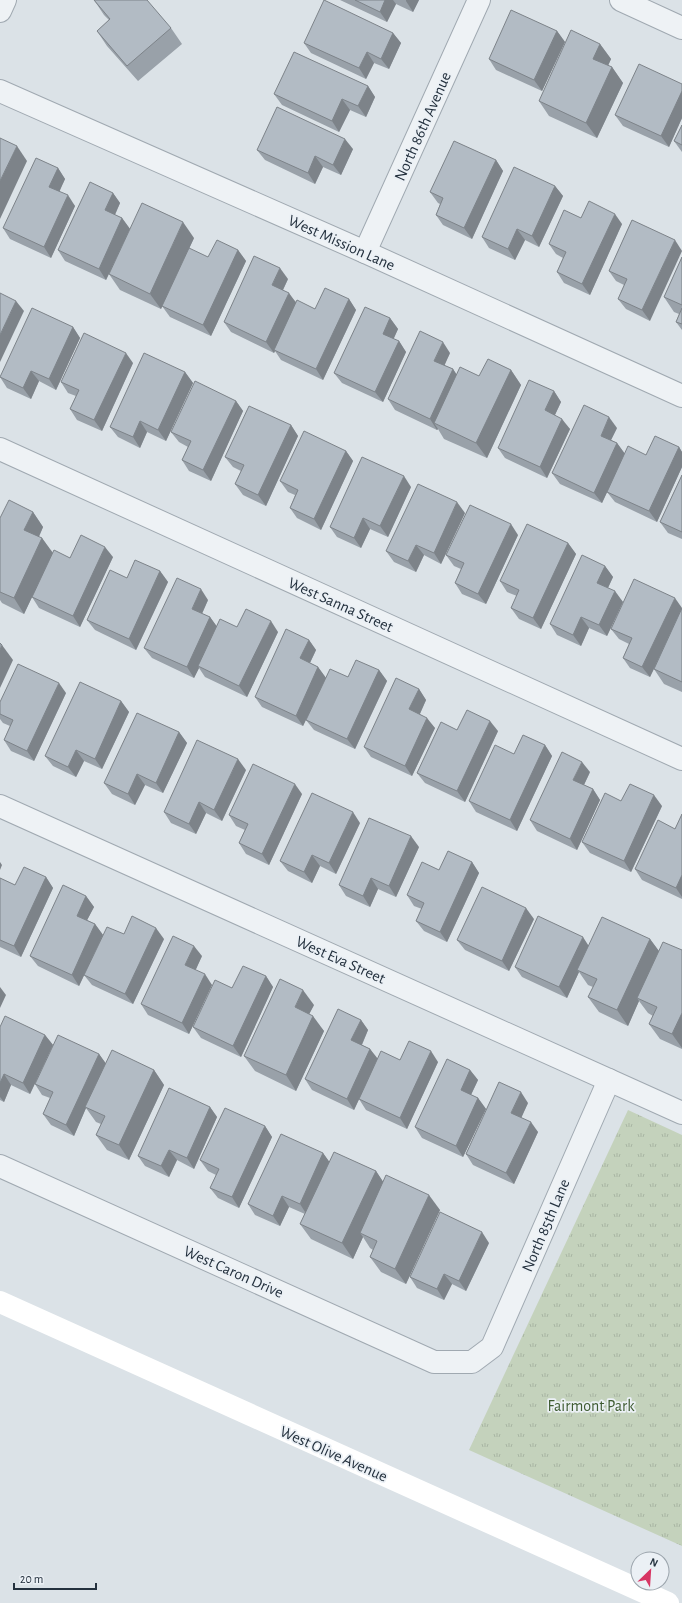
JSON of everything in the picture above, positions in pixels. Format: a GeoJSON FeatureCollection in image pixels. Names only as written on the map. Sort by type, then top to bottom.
{"type":"FeatureCollection","features":[{"type":"Feature","properties":{"kind":"main road","name":"West Olive Avenue"},"geometry":{"type":"LineString","coordinates":[[0,1302],[668,1603]]}},
{"type":"Feature","properties":{"kind":"street"},"geometry":{"type":"LineString","coordinates":[[0,11],[5,0]]}},
{"type":"Feature","properties":{"kind":"street","name":"North 86th Avenue"},"geometry":{"type":"LineString","coordinates":[[365,252],[479,0]]}},
{"type":"Feature","properties":{"kind":"street"},"geometry":{"type":"LineString","coordinates":[[620,0],[682,28]]}},
{"type":"Feature","properties":{"kind":"street","name":"West Mission Lane"},"geometry":{"type":"LineString","coordinates":[[0,91],[365,252],[682,396]]}},
{"type":"Feature","properties":{"kind":"street","name":"West Sanna Street"},"geometry":{"type":"LineString","coordinates":[[0,449],[682,759]]}},
{"type":"Feature","properties":{"kind":"street","name":"West Eva Street"},"geometry":{"type":"LineString","coordinates":[[0,806],[682,1112]]}},
{"type":"Feature","properties":{"kind":"street","name":"North 85th Lane"},"geometry":{"type":"LineString","coordinates":[[472,1362],[492,1347],[609,1080]]}},
{"type":"Feature","properties":{"kind":"street","name":"West Caron Drive"},"geometry":{"type":"LineString","coordinates":[[0,1166],[434,1362],[472,1362]]}},
{"type":"Feature","properties":{"kind":"green space","name":"Fairmont Park"},"geometry":{"type":"Polygon","coordinates":[[[628,1110],[682,1135],[682,1546],[469,1450],[628,1110]]]}},
{"type":"Feature","properties":{"kind":"building"},"geometry":{"type":"Polygon","coordinates":[[[94,0],[147,0],[171,28],[127,66],[97,31],[110,19],[94,0]]]}},
{"type":"Feature","properties":{"kind":"building"},"geometry":{"type":"Polygon","coordinates":[[[324,0],[393,33],[381,59],[367,52],[359,68],[304,43],[324,0]]]}},
{"type":"Feature","properties":{"kind":"building"},"geometry":{"type":"Polygon","coordinates":[[[355,0],[385,0],[380,12],[355,0]]]}},
{"type":"Feature","properties":{"kind":"building"},"geometry":{"type":"Polygon","coordinates":[[[511,10],[557,31],[534,80],[489,59],[511,10]]]}},
{"type":"Feature","properties":{"kind":"building"},"geometry":{"type":"Polygon","coordinates":[[[571,30],[600,44],[593,59],[612,67],[586,123],[539,101],[571,30]]]}},
{"type":"Feature","properties":{"kind":"building"},"geometry":{"type":"Polygon","coordinates":[[[294,52],[368,86],[358,106],[342,99],[332,121],[274,94],[294,52]]]}},
{"type":"Feature","properties":{"kind":"building"},"geometry":{"type":"Polygon","coordinates":[[[639,64],[682,84],[682,91],[661,136],[615,115],[639,64]]]}},
{"type":"Feature","properties":{"kind":"building"},"geometry":{"type":"Polygon","coordinates":[[[277,107],[345,139],[333,165],[315,156],[308,173],[257,150],[277,107]]]}},
{"type":"Feature","properties":{"kind":"building"},"geometry":{"type":"Polygon","coordinates":[[[682,125],[682,145],[674,141],[682,125]]]}},
{"type":"Feature","properties":{"kind":"building"},"geometry":{"type":"Polygon","coordinates":[[[0,138],[17,146],[0,181],[0,138]]]}},
{"type":"Feature","properties":{"kind":"building"},"geometry":{"type":"Polygon","coordinates":[[[454,141],[496,160],[464,228],[436,215],[443,198],[430,192],[454,141]]]}},
{"type":"Feature","properties":{"kind":"building"},"geometry":{"type":"Polygon","coordinates":[[[36,158],[58,168],[49,187],[68,195],[44,247],[3,228],[36,158]]]}},
{"type":"Feature","properties":{"kind":"building"},"geometry":{"type":"Polygon","coordinates":[[[514,167],[555,186],[532,236],[517,229],[508,249],[482,237],[514,167]]]}},
{"type":"Feature","properties":{"kind":"building"},"geometry":{"type":"Polygon","coordinates":[[[90,182],[113,193],[105,210],[122,218],[99,269],[58,250],[90,182]]]}},
{"type":"Feature","properties":{"kind":"building"},"geometry":{"type":"Polygon","coordinates":[[[589,201],[615,214],[582,284],[557,272],[566,252],[549,244],[564,210],[581,218],[589,201]]]}},
{"type":"Feature","properties":{"kind":"building"},"geometry":{"type":"Polygon","coordinates":[[[142,203],[183,222],[150,294],[109,274],[142,203]]]}},
{"type":"Feature","properties":{"kind":"building"},"geometry":{"type":"Polygon","coordinates":[[[632,220],[675,240],[642,310],[618,299],[627,279],[609,271],[632,220]]]}},
{"type":"Feature","properties":{"kind":"building"},"geometry":{"type":"Polygon","coordinates":[[[217,240],[238,250],[203,325],[162,306],[189,248],[208,257],[217,240]]]}},
{"type":"Feature","properties":{"kind":"building"},"geometry":{"type":"Polygon","coordinates":[[[254,256],[280,268],[272,285],[289,293],[266,342],[224,322],[254,256]]]}},
{"type":"Feature","properties":{"kind":"building"},"geometry":{"type":"Polygon","coordinates":[[[682,257],[682,305],[664,297],[682,257]]]}},
{"type":"Feature","properties":{"kind":"building"},"geometry":{"type":"Polygon","coordinates":[[[325,288],[349,299],[316,369],[274,350],[297,300],[315,309],[325,288]]]}},
{"type":"Feature","properties":{"kind":"building"},"geometry":{"type":"Polygon","coordinates":[[[0,293],[16,301],[0,335],[0,293]]]}},
{"type":"Feature","properties":{"kind":"building"},"geometry":{"type":"Polygon","coordinates":[[[365,307],[390,318],[383,334],[399,341],[375,392],[334,373],[365,307]]]}},
{"type":"Feature","properties":{"kind":"building"},"geometry":{"type":"Polygon","coordinates":[[[32,308],[73,327],[49,379],[31,371],[23,388],[0,377],[32,308]]]}},
{"type":"Feature","properties":{"kind":"building"},"geometry":{"type":"Polygon","coordinates":[[[682,308],[682,324],[676,322],[682,308]]]}},
{"type":"Feature","properties":{"kind":"building"},"geometry":{"type":"Polygon","coordinates":[[[420,331],[443,342],[434,361],[453,369],[430,419],[388,399],[420,331]]]}},
{"type":"Feature","properties":{"kind":"building"},"geometry":{"type":"Polygon","coordinates":[[[84,333],[126,353],[94,420],[70,409],[79,390],[61,382],[84,333]]]}},
{"type":"Feature","properties":{"kind":"building"},"geometry":{"type":"Polygon","coordinates":[[[144,353],[185,372],[158,430],[140,421],[133,437],[110,427],[144,353]]]}},
{"type":"Feature","properties":{"kind":"building"},"geometry":{"type":"Polygon","coordinates":[[[488,359],[511,370],[476,443],[434,423],[460,367],[479,376],[488,359]]]}},
{"type":"Feature","properties":{"kind":"building"},"geometry":{"type":"Polygon","coordinates":[[[529,380],[554,391],[545,410],[562,419],[540,467],[498,448],[529,380]]]}},
{"type":"Feature","properties":{"kind":"building"},"geometry":{"type":"Polygon","coordinates":[[[195,381],[236,401],[203,470],[182,460],[191,441],[171,432],[195,381]]]}},
{"type":"Feature","properties":{"kind":"building"},"geometry":{"type":"Polygon","coordinates":[[[584,405],[609,417],[601,436],[617,443],[594,493],[552,473],[584,405]]]}},
{"type":"Feature","properties":{"kind":"building"},"geometry":{"type":"Polygon","coordinates":[[[249,406],[291,425],[258,495],[235,484],[244,465],[225,457],[249,406]]]}},
{"type":"Feature","properties":{"kind":"building"},"geometry":{"type":"Polygon","coordinates":[[[304,431],[346,451],[314,519],[290,508],[298,490],[280,481],[304,431]]]}},
{"type":"Feature","properties":{"kind":"building"},"geometry":{"type":"Polygon","coordinates":[[[655,436],[679,447],[649,511],[607,492],[628,446],[646,455],[655,436]]]}},
{"type":"Feature","properties":{"kind":"building"},"geometry":{"type":"Polygon","coordinates":[[[362,457],[404,476],[380,526],[363,518],[354,538],[330,527],[362,457]]]}},
{"type":"Feature","properties":{"kind":"building"},"geometry":{"type":"Polygon","coordinates":[[[682,475],[682,532],[660,522],[682,475]]]}},
{"type":"Feature","properties":{"kind":"building"},"geometry":{"type":"Polygon","coordinates":[[[418,484],[457,502],[434,553],[416,545],[408,561],[386,551],[418,484]]]}},
{"type":"Feature","properties":{"kind":"building"},"geometry":{"type":"Polygon","coordinates":[[[9,500],[33,512],[24,530],[42,538],[14,598],[0,592],[0,518],[9,500]]]}},
{"type":"Feature","properties":{"kind":"building"},"geometry":{"type":"Polygon","coordinates":[[[470,505],[511,524],[478,594],[455,583],[464,563],[446,555],[470,505]]]}},
{"type":"Feature","properties":{"kind":"building"},"geometry":{"type":"Polygon","coordinates":[[[527,524],[568,543],[533,618],[511,608],[519,590],[500,581],[527,524]]]}},
{"type":"Feature","properties":{"kind":"building"},"geometry":{"type":"Polygon","coordinates":[[[81,535],[105,547],[73,616],[32,597],[54,550],[70,558],[81,535]]]}},
{"type":"Feature","properties":{"kind":"building"},"geometry":{"type":"Polygon","coordinates":[[[582,555],[605,566],[597,583],[615,591],[599,625],[581,617],[573,635],[550,624],[582,555]]]}},
{"type":"Feature","properties":{"kind":"building"},"geometry":{"type":"Polygon","coordinates":[[[135,560],[160,571],[129,639],[87,620],[110,570],[127,578],[135,560]]]}},
{"type":"Feature","properties":{"kind":"building"},"geometry":{"type":"Polygon","coordinates":[[[177,578],[201,589],[192,609],[210,617],[187,667],[144,648],[177,578]]]}},
{"type":"Feature","properties":{"kind":"building"},"geometry":{"type":"Polygon","coordinates":[[[634,579],[675,598],[642,667],[623,658],[632,638],[611,629],[634,579]]]}},
{"type":"Feature","properties":{"kind":"building"},"geometry":{"type":"Polygon","coordinates":[[[682,608],[682,682],[654,669],[682,608]]]}},
{"type":"Feature","properties":{"kind":"building"},"geometry":{"type":"Polygon","coordinates":[[[246,609],[271,621],[239,686],[198,666],[220,619],[237,627],[246,609]]]}},
{"type":"Feature","properties":{"kind":"building"},"geometry":{"type":"Polygon","coordinates":[[[286,629],[309,640],[300,658],[318,667],[296,716],[255,697],[286,629]]]}},
{"type":"Feature","properties":{"kind":"building"},"geometry":{"type":"Polygon","coordinates":[[[356,660],[379,670],[347,739],[306,720],[330,669],[348,677],[356,660]]]}},
{"type":"Feature","properties":{"kind":"building"},"geometry":{"type":"Polygon","coordinates":[[[18,664],[59,683],[27,751],[4,740],[13,720],[0,714],[0,702],[18,664]]]}},
{"type":"Feature","properties":{"kind":"building"},"geometry":{"type":"Polygon","coordinates":[[[396,678],[419,689],[409,709],[427,718],[405,766],[364,747],[396,678]]]}},
{"type":"Feature","properties":{"kind":"building"},"geometry":{"type":"Polygon","coordinates":[[[80,682],[121,701],[95,759],[76,750],[68,767],[45,756],[80,682]]]}},
{"type":"Feature","properties":{"kind":"building"},"geometry":{"type":"Polygon","coordinates":[[[467,710],[490,721],[457,791],[417,773],[441,722],[457,730],[467,710]]]}},
{"type":"Feature","properties":{"kind":"building"},"geometry":{"type":"Polygon","coordinates":[[[137,713],[179,732],[156,783],[137,774],[128,794],[104,783],[137,713]]]}},
{"type":"Feature","properties":{"kind":"building"},"geometry":{"type":"Polygon","coordinates":[[[523,735],[545,745],[510,820],[469,801],[495,745],[514,754],[523,735]]]}},
{"type":"Feature","properties":{"kind":"building"},"geometry":{"type":"Polygon","coordinates":[[[197,740],[238,759],[214,810],[199,802],[189,824],[164,812],[197,740]]]}},
{"type":"Feature","properties":{"kind":"building"},"geometry":{"type":"Polygon","coordinates":[[[562,752],[582,762],[573,780],[593,789],[570,839],[530,820],[562,752]]]}},
{"type":"Feature","properties":{"kind":"building"},"geometry":{"type":"Polygon","coordinates":[[[253,764],[295,784],[262,854],[239,843],[248,824],[229,815],[253,764]]]}},
{"type":"Feature","properties":{"kind":"building"},"geometry":{"type":"Polygon","coordinates":[[[630,784],[654,795],[624,861],[582,842],[605,793],[621,801],[630,784]]]}},
{"type":"Feature","properties":{"kind":"building"},"geometry":{"type":"Polygon","coordinates":[[[312,793],[353,812],[329,863],[312,855],[304,872],[280,861],[312,793]]]}},
{"type":"Feature","properties":{"kind":"building"},"geometry":{"type":"Polygon","coordinates":[[[682,814],[682,875],[676,888],[635,869],[658,820],[675,829],[682,814]]]}},
{"type":"Feature","properties":{"kind":"building"},"geometry":{"type":"Polygon","coordinates":[[[369,818],[411,836],[389,886],[371,878],[363,896],[339,885],[369,818]]]}},
{"type":"Feature","properties":{"kind":"building"},"geometry":{"type":"Polygon","coordinates":[[[448,851],[472,862],[440,932],[416,921],[424,903],[407,895],[422,862],[439,870],[448,851]]]}},
{"type":"Feature","properties":{"kind":"building"},"geometry":{"type":"Polygon","coordinates":[[[24,867],[46,877],[14,946],[0,940],[0,878],[15,885],[24,867]]]}},
{"type":"Feature","properties":{"kind":"building"},"geometry":{"type":"Polygon","coordinates":[[[63,885],[86,896],[77,916],[95,924],[72,975],[30,956],[63,885]]]}},
{"type":"Feature","properties":{"kind":"building"},"geometry":{"type":"Polygon","coordinates":[[[482,887],[526,908],[502,961],[457,940],[482,887]]]}},
{"type":"Feature","properties":{"kind":"building"},"geometry":{"type":"Polygon","coordinates":[[[132,916],[156,928],[125,994],[84,975],[107,927],[124,934],[132,916]]]}},
{"type":"Feature","properties":{"kind":"building"},"geometry":{"type":"Polygon","coordinates":[[[538,916],[583,937],[559,987],[515,967],[538,916]]]}},
{"type":"Feature","properties":{"kind":"building"},"geometry":{"type":"Polygon","coordinates":[[[602,917],[650,939],[617,1010],[588,997],[597,979],[577,970],[602,917]]]}},
{"type":"Feature","properties":{"kind":"building"},"geometry":{"type":"Polygon","coordinates":[[[173,936],[194,946],[185,965],[205,974],[182,1023],[141,1004],[173,936]]]}},
{"type":"Feature","properties":{"kind":"building"},"geometry":{"type":"Polygon","coordinates":[[[663,942],[682,950],[682,1013],[672,1034],[649,1024],[657,1007],[637,998],[663,942]]]}},
{"type":"Feature","properties":{"kind":"building"},"geometry":{"type":"Polygon","coordinates":[[[243,966],[266,976],[233,1046],[193,1027],[215,980],[232,988],[243,966]]]}},
{"type":"Feature","properties":{"kind":"building"},"geometry":{"type":"Polygon","coordinates":[[[280,979],[303,990],[295,1007],[313,1016],[286,1075],[244,1056],[280,979]]]}},
{"type":"Feature","properties":{"kind":"building"},"geometry":{"type":"Polygon","coordinates":[[[338,1009],[361,1020],[351,1040],[370,1049],[347,1099],[305,1079],[338,1009]]]}},
{"type":"Feature","properties":{"kind":"building"},"geometry":{"type":"Polygon","coordinates":[[[5,1016],[45,1035],[23,1083],[4,1074],[0,1083],[0,1027],[5,1016]]]}},
{"type":"Feature","properties":{"kind":"building"},"geometry":{"type":"Polygon","coordinates":[[[58,1035],[99,1054],[66,1125],[43,1114],[53,1092],[35,1084],[58,1035]]]}},
{"type":"Feature","properties":{"kind":"building"},"geometry":{"type":"Polygon","coordinates":[[[409,1041],[431,1051],[400,1118],[359,1099],[381,1051],[400,1060],[409,1041]]]}},
{"type":"Feature","properties":{"kind":"building"},"geometry":{"type":"Polygon","coordinates":[[[112,1050],[154,1070],[119,1145],[96,1135],[105,1116],[85,1107],[112,1050]]]}},
{"type":"Feature","properties":{"kind":"building"},"geometry":{"type":"Polygon","coordinates":[[[447,1059],[470,1070],[461,1090],[478,1098],[456,1146],[415,1127],[447,1059]]]}},
{"type":"Feature","properties":{"kind":"building"},"geometry":{"type":"Polygon","coordinates":[[[499,1082],[521,1092],[511,1113],[531,1122],[506,1173],[466,1154],[499,1082]]]}},
{"type":"Feature","properties":{"kind":"building"},"geometry":{"type":"Polygon","coordinates":[[[169,1088],[210,1107],[187,1158],[169,1150],[161,1166],[138,1156],[169,1088]]]}},
{"type":"Feature","properties":{"kind":"building"},"geometry":{"type":"Polygon","coordinates":[[[225,1108],[265,1126],[232,1197],[210,1188],[219,1169],[200,1160],[225,1108]]]}},
{"type":"Feature","properties":{"kind":"building"},"geometry":{"type":"Polygon","coordinates":[[[281,1134],[323,1153],[300,1204],[282,1196],[273,1216],[248,1204],[281,1134]]]}},
{"type":"Feature","properties":{"kind":"building"},"geometry":{"type":"Polygon","coordinates":[[[334,1152],[376,1171],[342,1243],[300,1224],[334,1152]]]}},
{"type":"Feature","properties":{"kind":"building"},"geometry":{"type":"Polygon","coordinates":[[[386,1175],[429,1195],[395,1269],[370,1257],[377,1241],[360,1233],[386,1175]]]}},
{"type":"Feature","properties":{"kind":"building"},"geometry":{"type":"Polygon","coordinates":[[[440,1212],[482,1232],[459,1281],[444,1274],[437,1289],[410,1277],[440,1212]]]}}]}
